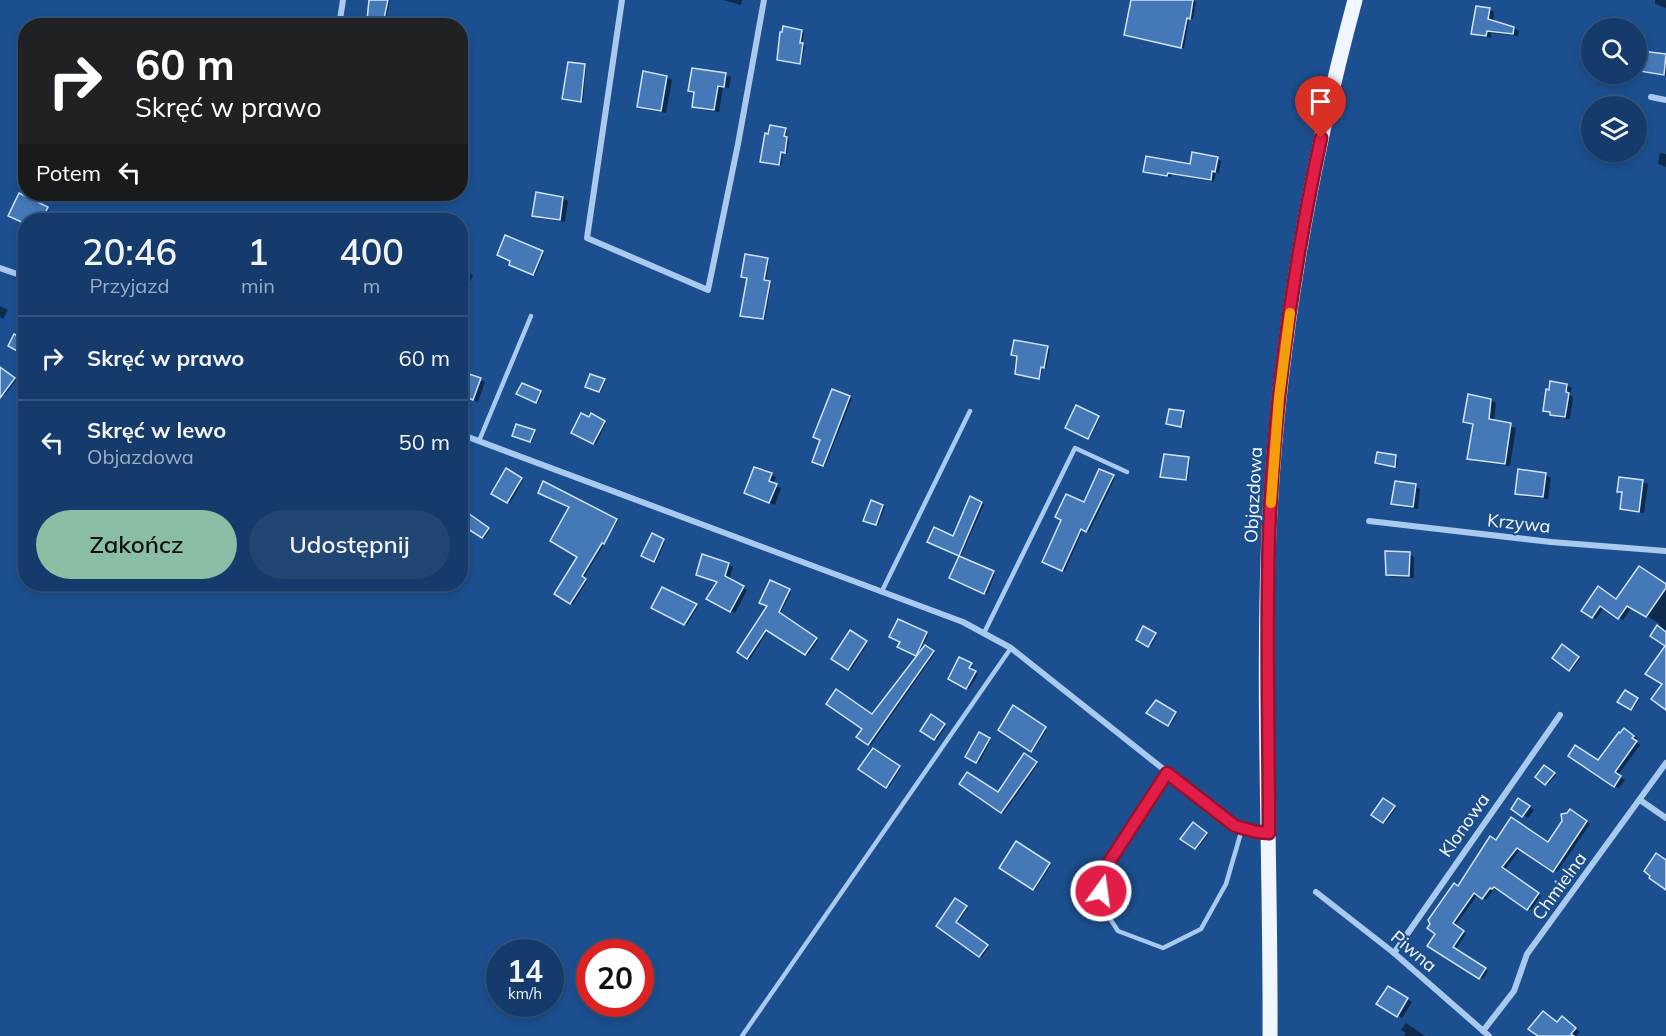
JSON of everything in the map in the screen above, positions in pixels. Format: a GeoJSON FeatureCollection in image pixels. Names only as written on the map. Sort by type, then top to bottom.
{"type":"FeatureCollection","features":[{"type":"Feature","properties":{"kind":"main road","name":"Objazdowa"},"geometry":{"type":"LineString","coordinates":[[1270,1036],[1268,594],[1269,532],[1279,398],[1288,324],[1312,182],[1355,0]]}},
{"type":"Feature","properties":{"kind":"street"},"geometry":{"type":"LineString","coordinates":[[340,18],[343,0]]}},
{"type":"Feature","properties":{"kind":"street"},"geometry":{"type":"LineString","coordinates":[[622,0],[587,238],[708,290],[764,0]]}},
{"type":"Feature","properties":{"kind":"street"},"geometry":{"type":"LineString","coordinates":[[1651,98],[1666,100]]}},
{"type":"Feature","properties":{"kind":"street"},"geometry":{"type":"LineString","coordinates":[[0,268],[18,274]]}},
{"type":"Feature","properties":{"kind":"street"},"geometry":{"type":"LineString","coordinates":[[468,437],[963,622],[1011,648],[1235,826],[1269,833]]}},
{"type":"Feature","properties":{"kind":"street","name":"Krzywa"},"geometry":{"type":"LineString","coordinates":[[1369,521],[1551,542],[1666,551]]}},
{"type":"Feature","properties":{"kind":"street","name":"Klonowa"},"geometry":{"type":"LineString","coordinates":[[1394,953],[1560,715]]}},
{"type":"Feature","properties":{"kind":"street","name":"Chmielna"},"geometry":{"type":"LineString","coordinates":[[1483,1031],[1514,991],[1527,954],[1666,763]]}},
{"type":"Feature","properties":{"kind":"street"},"geometry":{"type":"LineString","coordinates":[[1641,800],[1666,818]]}},
{"type":"Feature","properties":{"kind":"street","name":"Piwna"},"geometry":{"type":"LineString","coordinates":[[1316,892],[1394,953],[1490,1036]]}},
{"type":"Feature","properties":{"kind":"lane"},"geometry":{"type":"LineString","coordinates":[[479,441],[531,316]]}},
{"type":"Feature","properties":{"kind":"lane"},"geometry":{"type":"LineString","coordinates":[[882,591],[970,411]]}},
{"type":"Feature","properties":{"kind":"lane"},"geometry":{"type":"LineString","coordinates":[[984,633],[1075,448],[1127,472]]}},
{"type":"Feature","properties":{"kind":"lane"},"geometry":{"type":"LineString","coordinates":[[742,1036],[1011,648]]}},
{"type":"Feature","properties":{"kind":"lane"},"geometry":{"type":"LineString","coordinates":[[1167,773],[1100,876],[1102,906],[1118,931],[1163,948],[1200,929],[1226,884],[1242,829]]}},
{"type":"Feature","properties":{"kind":"building"},"geometry":{"type":"Polygon","coordinates":[[[369,0],[388,0],[384,18],[367,18],[369,0]]]}},
{"type":"Feature","properties":{"kind":"building"},"geometry":{"type":"Polygon","coordinates":[[[1131,0],[1193,0],[1181,48],[1124,35],[1131,0]]]}},
{"type":"Feature","properties":{"kind":"building"},"geometry":{"type":"Polygon","coordinates":[[[1476,6],[1490,8],[1488,19],[1514,27],[1513,34],[1487,31],[1486,36],[1471,34],[1476,6]]]}},
{"type":"Feature","properties":{"kind":"building"},"geometry":{"type":"Polygon","coordinates":[[[783,26],[802,30],[800,64],[777,60],[780,32],[783,26]]]}},
{"type":"Feature","properties":{"kind":"building"},"geometry":{"type":"Polygon","coordinates":[[[1647,52],[1666,54],[1664,75],[1647,72],[1647,52]]]}},
{"type":"Feature","properties":{"kind":"building"},"geometry":{"type":"Polygon","coordinates":[[[568,62],[585,64],[581,102],[562,99],[568,62]]]}},
{"type":"Feature","properties":{"kind":"building"},"geometry":{"type":"Polygon","coordinates":[[[692,68],[726,73],[724,87],[718,86],[714,110],[692,107],[694,92],[688,91],[692,68]]]}},
{"type":"Feature","properties":{"kind":"building"},"geometry":{"type":"Polygon","coordinates":[[[643,71],[667,76],[661,111],[637,107],[643,71]]]}},
{"type":"Feature","properties":{"kind":"building"},"geometry":{"type":"Polygon","coordinates":[[[770,125],[786,128],[785,153],[781,152],[779,165],[760,162],[765,133],[768,134],[770,125]]]}},
{"type":"Feature","properties":{"kind":"building"},"geometry":{"type":"Polygon","coordinates":[[[1192,152],[1218,157],[1211,180],[1168,173],[1167,176],[1143,172],[1146,156],[1190,164],[1192,152]]]}},
{"type":"Feature","properties":{"kind":"building"},"geometry":{"type":"Polygon","coordinates":[[[536,192],[563,197],[560,220],[532,216],[536,192]]]}},
{"type":"Feature","properties":{"kind":"building"},"geometry":{"type":"Polygon","coordinates":[[[18,195],[18,201],[36,201],[48,207],[45,213],[18,213],[18,220],[8,216],[18,195]]]}},
{"type":"Feature","properties":{"kind":"building"},"geometry":{"type":"Polygon","coordinates":[[[505,235],[543,251],[533,275],[509,265],[510,261],[497,255],[505,235]]]}},
{"type":"Feature","properties":{"kind":"building"},"geometry":{"type":"Polygon","coordinates":[[[745,254],[768,258],[764,280],[770,281],[763,319],[740,316],[747,278],[741,277],[745,254]]]}},
{"type":"Feature","properties":{"kind":"building"},"geometry":{"type":"Polygon","coordinates":[[[14,334],[18,336],[18,352],[8,346],[14,334]]]}},
{"type":"Feature","properties":{"kind":"building"},"geometry":{"type":"Polygon","coordinates":[[[1014,340],[1048,346],[1044,368],[1041,367],[1039,379],[1015,374],[1017,356],[1011,355],[1014,340]]]}},
{"type":"Feature","properties":{"kind":"building"},"geometry":{"type":"Polygon","coordinates":[[[0,367],[15,378],[0,398],[0,367]]]}},
{"type":"Feature","properties":{"kind":"building"},"geometry":{"type":"Polygon","coordinates":[[[468,374],[481,378],[473,400],[468,398],[468,374]]]}},
{"type":"Feature","properties":{"kind":"building"},"geometry":{"type":"Polygon","coordinates":[[[590,374],[605,379],[599,392],[585,387],[590,374]]]}},
{"type":"Feature","properties":{"kind":"building"},"geometry":{"type":"Polygon","coordinates":[[[1550,381],[1567,384],[1566,392],[1569,393],[1565,417],[1550,415],[1550,412],[1543,411],[1546,389],[1549,390],[1550,381]]]}},
{"type":"Feature","properties":{"kind":"building"},"geometry":{"type":"Polygon","coordinates":[[[522,383],[541,391],[536,403],[516,394],[522,383]]]}},
{"type":"Feature","properties":{"kind":"building"},"geometry":{"type":"Polygon","coordinates":[[[832,389],[850,396],[823,466],[812,462],[820,440],[813,437],[832,389]]]}},
{"type":"Feature","properties":{"kind":"building"},"geometry":{"type":"Polygon","coordinates":[[[1468,394],[1491,399],[1489,419],[1511,423],[1505,464],[1467,459],[1473,424],[1463,422],[1468,394]]]}},
{"type":"Feature","properties":{"kind":"building"},"geometry":{"type":"Polygon","coordinates":[[[1076,405],[1099,416],[1088,439],[1065,428],[1076,405]]]}},
{"type":"Feature","properties":{"kind":"building"},"geometry":{"type":"Polygon","coordinates":[[[1169,409],[1184,411],[1181,427],[1166,424],[1169,409]]]}},
{"type":"Feature","properties":{"kind":"building"},"geometry":{"type":"Polygon","coordinates":[[[581,413],[589,417],[591,413],[605,421],[593,444],[571,433],[581,413]]]}},
{"type":"Feature","properties":{"kind":"building"},"geometry":{"type":"Polygon","coordinates":[[[516,424],[535,430],[530,442],[512,436],[516,424]]]}},
{"type":"Feature","properties":{"kind":"building"},"geometry":{"type":"Polygon","coordinates":[[[1377,452],[1396,455],[1395,467],[1375,463],[1377,452]]]}},
{"type":"Feature","properties":{"kind":"building"},"geometry":{"type":"Polygon","coordinates":[[[1164,454],[1189,457],[1186,480],[1160,477],[1164,454]]]}},
{"type":"Feature","properties":{"kind":"building"},"geometry":{"type":"Polygon","coordinates":[[[754,467],[772,473],[769,481],[777,484],[769,503],[744,493],[754,467]]]}},
{"type":"Feature","properties":{"kind":"building"},"geometry":{"type":"Polygon","coordinates":[[[506,468],[522,478],[507,503],[491,494],[506,468]]]}},
{"type":"Feature","properties":{"kind":"building"},"geometry":{"type":"Polygon","coordinates":[[[1099,469],[1114,475],[1086,532],[1081,529],[1062,571],[1042,562],[1061,520],[1055,517],[1066,494],[1084,502],[1099,469]]]}},
{"type":"Feature","properties":{"kind":"building"},"geometry":{"type":"Polygon","coordinates":[[[1518,469],[1546,473],[1543,497],[1515,494],[1518,469]]]}},
{"type":"Feature","properties":{"kind":"building"},"geometry":{"type":"Polygon","coordinates":[[[1619,477],[1643,480],[1639,512],[1620,509],[1622,492],[1617,492],[1619,477]]]}},
{"type":"Feature","properties":{"kind":"building"},"geometry":{"type":"Polygon","coordinates":[[[543,481],[617,519],[604,544],[602,543],[582,576],[586,579],[570,604],[554,594],[577,557],[550,541],[569,507],[538,493],[543,481]]]}},
{"type":"Feature","properties":{"kind":"building"},"geometry":{"type":"Polygon","coordinates":[[[1395,481],[1416,484],[1413,507],[1391,504],[1395,481]]]}},
{"type":"Feature","properties":{"kind":"building"},"geometry":{"type":"Polygon","coordinates":[[[970,496],[982,502],[959,556],[927,542],[934,527],[953,536],[970,496]]]}},
{"type":"Feature","properties":{"kind":"building"},"geometry":{"type":"Polygon","coordinates":[[[871,500],[883,505],[876,525],[863,521],[871,500]]]}},
{"type":"Feature","properties":{"kind":"building"},"geometry":{"type":"Polygon","coordinates":[[[468,513],[489,528],[482,538],[468,529],[468,513]]]}},
{"type":"Feature","properties":{"kind":"building"},"geometry":{"type":"Polygon","coordinates":[[[652,533],[664,539],[654,562],[641,556],[652,533]]]}},
{"type":"Feature","properties":{"kind":"building"},"geometry":{"type":"Polygon","coordinates":[[[1385,551],[1410,552],[1409,576],[1386,575],[1385,551]]]}},
{"type":"Feature","properties":{"kind":"building"},"geometry":{"type":"Polygon","coordinates":[[[702,554],[729,563],[725,576],[744,586],[730,612],[706,599],[717,582],[696,575],[702,554]]]}},
{"type":"Feature","properties":{"kind":"building"},"geometry":{"type":"Polygon","coordinates":[[[959,556],[994,571],[984,594],[949,578],[959,556]]]}},
{"type":"Feature","properties":{"kind":"building"},"geometry":{"type":"Polygon","coordinates":[[[1639,566],[1666,584],[1666,588],[1646,617],[1627,606],[1618,619],[1600,606],[1592,618],[1581,611],[1598,586],[1616,599],[1639,566]]]}},
{"type":"Feature","properties":{"kind":"building"},"geometry":{"type":"Polygon","coordinates":[[[770,580],[790,589],[779,612],[817,638],[805,655],[766,630],[747,659],[737,652],[767,606],[759,603],[770,580]]]}},
{"type":"Feature","properties":{"kind":"building"},"geometry":{"type":"Polygon","coordinates":[[[662,587],[697,604],[684,625],[651,608],[662,587]]]}},
{"type":"Feature","properties":{"kind":"building"},"geometry":{"type":"Polygon","coordinates":[[[898,619],[927,632],[916,656],[897,647],[900,642],[889,637],[898,619]]]}},
{"type":"Feature","properties":{"kind":"building"},"geometry":{"type":"Polygon","coordinates":[[[1657,625],[1666,632],[1666,710],[1651,699],[1662,684],[1645,674],[1665,646],[1650,636],[1657,625]]]}},
{"type":"Feature","properties":{"kind":"building"},"geometry":{"type":"Polygon","coordinates":[[[1143,626],[1156,633],[1148,647],[1136,640],[1143,626]]]}},
{"type":"Feature","properties":{"kind":"building"},"geometry":{"type":"Polygon","coordinates":[[[850,630],[867,641],[848,670],[831,659],[850,630]]]}},
{"type":"Feature","properties":{"kind":"building"},"geometry":{"type":"Polygon","coordinates":[[[1562,644],[1579,657],[1569,671],[1552,658],[1562,644]]]}},
{"type":"Feature","properties":{"kind":"building"},"geometry":{"type":"Polygon","coordinates":[[[925,645],[934,651],[868,745],[856,737],[862,729],[826,704],[836,689],[872,714],[925,645]]]}},
{"type":"Feature","properties":{"kind":"building"},"geometry":{"type":"Polygon","coordinates":[[[959,657],[972,663],[969,668],[976,671],[966,689],[948,679],[959,657]]]}},
{"type":"Feature","properties":{"kind":"building"},"geometry":{"type":"Polygon","coordinates":[[[1625,690],[1638,698],[1631,710],[1617,702],[1625,690]]]}},
{"type":"Feature","properties":{"kind":"building"},"geometry":{"type":"Polygon","coordinates":[[[1156,700],[1176,712],[1168,726],[1146,713],[1156,700]]]}},
{"type":"Feature","properties":{"kind":"building"},"geometry":{"type":"Polygon","coordinates":[[[1013,705],[1046,727],[1031,752],[998,730],[1013,705]]]}},
{"type":"Feature","properties":{"kind":"building"},"geometry":{"type":"Polygon","coordinates":[[[931,714],[945,724],[934,740],[920,731],[931,714]]]}},
{"type":"Feature","properties":{"kind":"building"},"geometry":{"type":"Polygon","coordinates":[[[1624,728],[1637,741],[1615,772],[1621,776],[1614,787],[1568,756],[1575,745],[1598,760],[1624,728]]]}},
{"type":"Feature","properties":{"kind":"building"},"geometry":{"type":"Polygon","coordinates":[[[979,732],[990,738],[976,763],[965,757],[979,732]]]}},
{"type":"Feature","properties":{"kind":"building"},"geometry":{"type":"Polygon","coordinates":[[[873,748],[900,766],[886,788],[858,769],[873,748]]]}},
{"type":"Feature","properties":{"kind":"building"},"geometry":{"type":"Polygon","coordinates":[[[1024,753],[1037,762],[1001,813],[959,784],[967,772],[998,792],[1024,753]]]}},
{"type":"Feature","properties":{"kind":"building"},"geometry":{"type":"Polygon","coordinates":[[[1544,765],[1555,773],[1545,785],[1535,777],[1544,765]]]}},
{"type":"Feature","properties":{"kind":"building"},"geometry":{"type":"Polygon","coordinates":[[[1383,798],[1395,806],[1383,823],[1371,815],[1383,798]]]}},
{"type":"Feature","properties":{"kind":"building"},"geometry":{"type":"Polygon","coordinates":[[[1518,798],[1530,806],[1522,817],[1511,809],[1518,798]]]}},
{"type":"Feature","properties":{"kind":"building"},"geometry":{"type":"Polygon","coordinates":[[[1570,809],[1587,821],[1553,872],[1517,848],[1502,867],[1539,893],[1527,910],[1494,887],[1490,888],[1482,899],[1474,893],[1453,923],[1464,931],[1453,947],[1486,968],[1479,979],[1427,946],[1435,934],[1427,928],[1430,924],[1428,920],[1454,883],[1458,886],[1490,836],[1496,840],[1511,817],[1548,842],[1562,821],[1561,814],[1567,813],[1570,809]]]}},
{"type":"Feature","properties":{"kind":"building"},"geometry":{"type":"Polygon","coordinates":[[[1193,822],[1207,833],[1195,849],[1180,839],[1193,822]]]}},
{"type":"Feature","properties":{"kind":"building"},"geometry":{"type":"Polygon","coordinates":[[[1016,841],[1050,863],[1033,890],[999,868],[1016,841]]]}},
{"type":"Feature","properties":{"kind":"building"},"geometry":{"type":"Polygon","coordinates":[[[1656,853],[1666,860],[1666,890],[1649,878],[1650,876],[1644,871],[1656,853]]]}},
{"type":"Feature","properties":{"kind":"building"},"geometry":{"type":"Polygon","coordinates":[[[955,898],[967,906],[956,922],[988,945],[979,957],[936,926],[955,898]]]}},
{"type":"Feature","properties":{"kind":"building"},"geometry":{"type":"Polygon","coordinates":[[[1388,986],[1408,998],[1397,1017],[1376,1004],[1388,986]]]}},
{"type":"Feature","properties":{"kind":"building"},"geometry":{"type":"Polygon","coordinates":[[[1543,1011],[1557,1022],[1562,1016],[1576,1028],[1571,1034],[1574,1036],[1538,1036],[1528,1029],[1543,1011]]]}},
{"type":"Feature","properties":{"kind":"slow traffic"},"geometry":{"type":"LineString","coordinates":[[1271,503],[1279,398],[1290,313]]}},
{"type":"Feature","properties":{"kind":"route"},"geometry":{"type":"LineString","coordinates":[[1101,891],[1100,876],[1167,773],[1235,826],[1269,833],[1268,594],[1269,532],[1274,462],[1288,324],[1321,138]]}}]}
